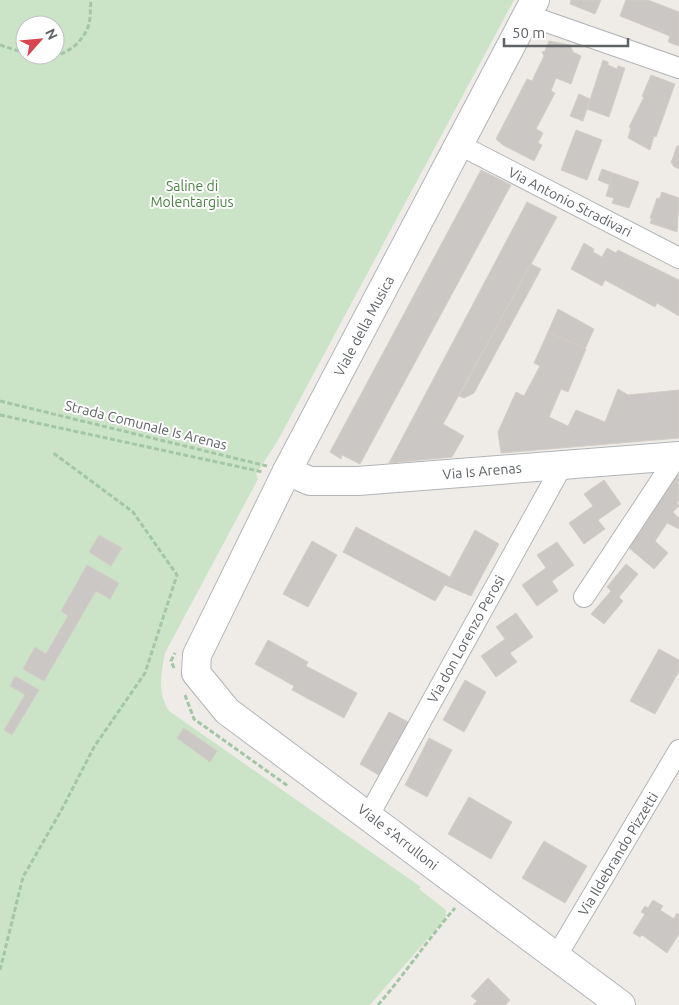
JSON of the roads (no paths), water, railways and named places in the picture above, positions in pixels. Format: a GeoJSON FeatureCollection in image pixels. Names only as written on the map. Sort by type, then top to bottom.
{"type":"FeatureCollection","features":[{"type":"Feature","properties":{"kind":"street"},"geometry":{"type":"LineString","coordinates":[[531,8],[679,68]]}},
{"type":"Feature","properties":{"kind":"street","name":"Viale della Musica"},"geometry":{"type":"LineString","coordinates":[[182,659],[272,473],[460,145],[531,8]]}},
{"type":"Feature","properties":{"kind":"street","name":"Via Antonio Stradivari"},"geometry":{"type":"LineString","coordinates":[[460,145],[679,258]]}},
{"type":"Feature","properties":{"kind":"street"},"geometry":{"type":"LineString","coordinates":[[584,597],[678,456]]}},
{"type":"Feature","properties":{"kind":"street","name":"Via Is Arenas"},"geometry":{"type":"LineString","coordinates":[[272,473],[310,480],[358,481],[678,456]]}},
{"type":"Feature","properties":{"kind":"street","name":"Via don Lorenzo Perosi"},"geometry":{"type":"LineString","coordinates":[[369,815],[563,464]]}},
{"type":"Feature","properties":{"kind":"street","name":"Viale s'Arrulloni"},"geometry":{"type":"LineString","coordinates":[[182,659],[227,711],[369,815],[621,1005]]}},
{"type":"Feature","properties":{"kind":"street","name":"Via Ildebrando Pizzetti"},"geometry":{"type":"LineString","coordinates":[[556,957],[679,750]]}},
{"type":"Feature","properties":{"kind":"park label","name":"Saline di Molentargius"},"geometry":{"type":"Point","coordinates":[192,194]}}]}
